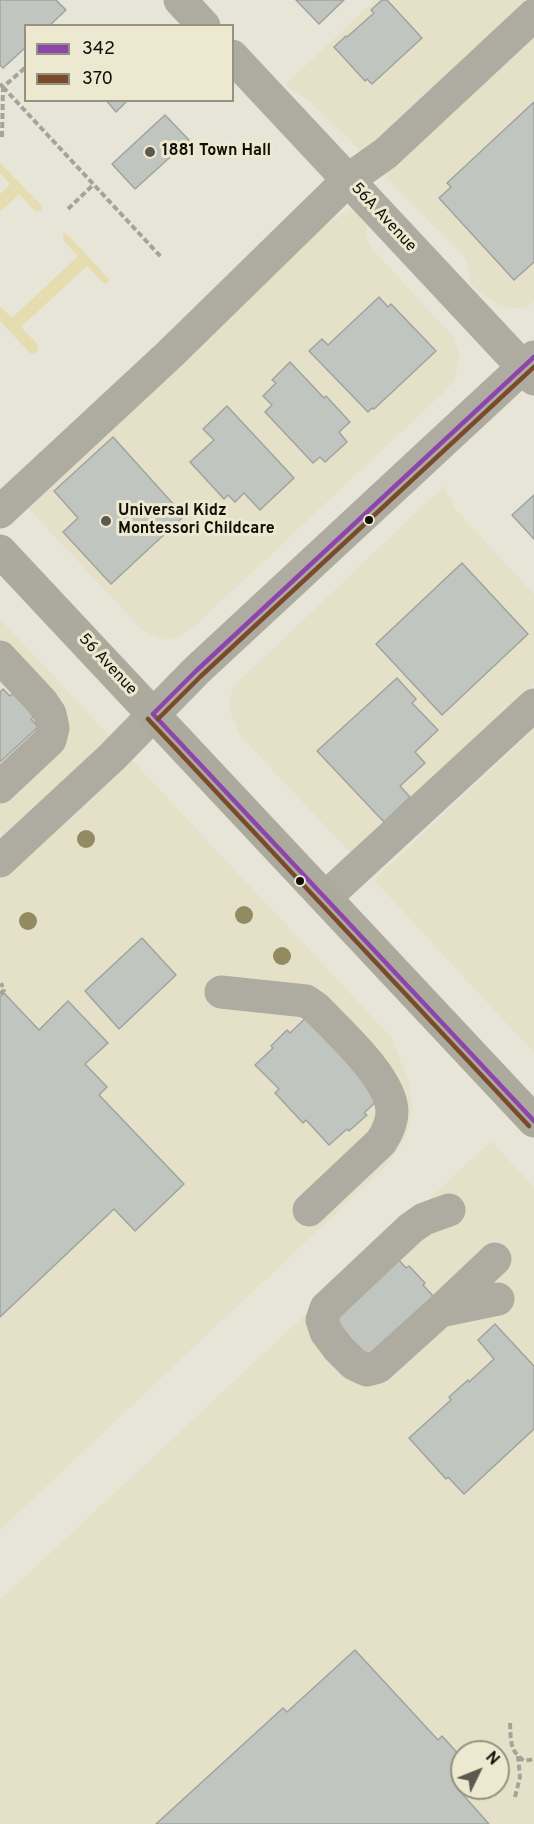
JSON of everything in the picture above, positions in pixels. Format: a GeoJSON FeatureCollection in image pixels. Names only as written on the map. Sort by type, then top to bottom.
{"type":"FeatureCollection","features":[{"type":"Feature","properties":{"kind":"highway","name":"56 Avenue"},"geometry":{"type":"LineString","coordinates":[[0,551],[534,1121]]}},
{"type":"Feature","properties":{"kind":"street"},"geometry":{"type":"LineString","coordinates":[[180,0],[202,24]]}},
{"type":"Feature","properties":{"kind":"street"},"geometry":{"type":"LineString","coordinates":[[0,512],[170,354],[348,180],[386,153],[534,15]]}},
{"type":"Feature","properties":{"kind":"street","name":"56A Avenue"},"geometry":{"type":"LineString","coordinates":[[234,58],[530,368]]}},
{"type":"Feature","properties":{"kind":"street"},"geometry":{"type":"LineString","coordinates":[[0,861],[112,756],[196,671],[530,368]]}},
{"type":"Feature","properties":{"kind":"street"},"geometry":{"type":"LineString","coordinates":[[0,657],[42,702],[50,714],[53,728],[50,740],[0,787]]}},
{"type":"Feature","properties":{"kind":"street"},"geometry":{"type":"LineString","coordinates":[[326,897],[534,705]]}},
{"type":"Feature","properties":{"kind":"street"},"geometry":{"type":"LineString","coordinates":[[221,992],[306,1001],[316,1008],[367,1063],[381,1080],[390,1098],[392,1113],[389,1130],[381,1142],[309,1210]]}},
{"type":"Feature","properties":{"kind":"street"},"geometry":{"type":"LineString","coordinates":[[449,1210],[411,1228],[326,1308],[322,1320],[326,1332],[338,1348],[354,1364],[367,1370],[378,1367],[495,1259]]}},
{"type":"Feature","properties":{"kind":"street"},"geometry":{"type":"LineString","coordinates":[[440,1311],[498,1299]]}},
{"type":"Feature","properties":{"kind":"path"},"geometry":{"type":"LineString","coordinates":[[2,86],[24,69]]}},
{"type":"Feature","properties":{"kind":"path"},"geometry":{"type":"LineString","coordinates":[[2,86],[2,138]]}},
{"type":"Feature","properties":{"kind":"path"},"geometry":{"type":"LineString","coordinates":[[2,86],[162,258]]}},
{"type":"Feature","properties":{"kind":"path"},"geometry":{"type":"LineString","coordinates":[[68,209],[94,184]]}},
{"type":"Feature","properties":{"kind":"path"},"geometry":{"type":"LineString","coordinates":[[0,994],[4,990],[1,983]]}},
{"type":"Feature","properties":{"kind":"path"},"geometry":{"type":"LineString","coordinates":[[510,1723],[511,1743],[515,1755],[524,1761],[534,1759]]}},
{"type":"Feature","properties":{"kind":"path"},"geometry":{"type":"LineString","coordinates":[[515,1797],[520,1777],[518,1756]]}},
{"type":"Feature","properties":{"kind":"shaded area"},"geometry":{"type":"Polygon","coordinates":[[[375,0],[534,0],[534,302],[530,305],[510,308],[497,304],[477,290],[471,284],[465,258],[358,148],[311,103],[285,85],[375,0]]]}},
{"type":"Feature","properties":{"kind":"shaded area"},"geometry":{"type":"Polygon","coordinates":[[[0,163],[41,205],[41,211],[35,211],[19,194],[0,212],[0,194],[10,184],[0,173],[0,163]]]}},
{"type":"Feature","properties":{"kind":"shaded area"},"geometry":{"type":"Polygon","coordinates":[[[353,208],[367,225],[367,238],[371,248],[453,336],[460,357],[454,380],[196,625],[175,638],[164,640],[152,635],[140,628],[22,501],[327,224],[353,208]]]}},
{"type":"Feature","properties":{"kind":"shaded area"},"geometry":{"type":"Polygon","coordinates":[[[66,233],[110,280],[106,284],[103,283],[87,266],[21,327],[38,345],[37,351],[33,354],[0,321],[0,306],[12,318],[78,256],[63,240],[63,234],[66,233]]]}},
{"type":"Feature","properties":{"kind":"shaded area"},"geometry":{"type":"Polygon","coordinates":[[[444,486],[456,510],[534,594],[534,684],[351,854],[240,735],[229,709],[230,697],[234,687],[241,679],[444,486]]]}},
{"type":"Feature","properties":{"kind":"shaded area"},"geometry":{"type":"Polygon","coordinates":[[[0,619],[392,1038],[409,1083],[412,1107],[409,1128],[401,1146],[385,1167],[0,1530],[0,619]]]}},
{"type":"Feature","properties":{"kind":"shaded area"},"geometry":{"type":"Polygon","coordinates":[[[534,729],[534,1053],[374,880],[534,729]]]}},
{"type":"Feature","properties":{"kind":"shaded area"},"geometry":{"type":"Polygon","coordinates":[[[491,1141],[534,1187],[534,1824],[0,1824],[0,1600],[491,1141]]]}},
{"type":"Feature","properties":{"kind":"building"},"geometry":{"type":"Polygon","coordinates":[[[0,0],[56,0],[66,10],[51,24],[24,24],[24,49],[3,68],[0,65],[0,0]]]}},
{"type":"Feature","properties":{"kind":"building"},"geometry":{"type":"Polygon","coordinates":[[[296,0],[344,0],[319,24],[296,0]]]}},
{"type":"Feature","properties":{"kind":"building"},"geometry":{"type":"Polygon","coordinates":[[[382,0],[387,0],[422,38],[372,84],[367,79],[365,81],[334,47],[374,13],[371,10],[382,0]]]}},
{"type":"Feature","properties":{"kind":"building"},"geometry":{"type":"Polygon","coordinates":[[[108,102],[126,102],[116,112],[108,102]]]}},
{"type":"Feature","properties":{"kind":"building"},"geometry":{"type":"Polygon","coordinates":[[[534,102],[534,262],[514,280],[439,198],[451,187],[447,183],[534,102]]]}},
{"type":"Feature","properties":{"kind":"building","name":"1881 Town Hall"},"geometry":{"type":"Polygon","coordinates":[[[165,115],[189,140],[135,189],[112,164],[165,115]]]}},
{"type":"Feature","properties":{"kind":"building"},"geometry":{"type":"Polygon","coordinates":[[[379,297],[388,307],[391,304],[436,351],[368,412],[309,351],[322,339],[328,345],[379,297]]]}},
{"type":"Feature","properties":{"kind":"building"},"geometry":{"type":"Polygon","coordinates":[[[290,362],[350,422],[339,432],[347,442],[325,462],[320,457],[313,463],[265,412],[272,405],[263,396],[276,383],[272,380],[290,362]]]}},
{"type":"Feature","properties":{"kind":"building"},"geometry":{"type":"Polygon","coordinates":[[[227,406],[294,478],[260,510],[244,493],[235,502],[228,495],[224,499],[190,462],[214,440],[203,429],[227,406]]]}},
{"type":"Feature","properties":{"kind":"building"},"geometry":{"type":"Polygon","coordinates":[[[113,437],[184,516],[111,584],[63,532],[78,518],[54,491],[113,437]]]}},
{"type":"Feature","properties":{"kind":"building"},"geometry":{"type":"Polygon","coordinates":[[[534,495],[534,539],[512,515],[534,495]]]}},
{"type":"Feature","properties":{"kind":"building"},"geometry":{"type":"Polygon","coordinates":[[[462,563],[528,634],[442,715],[376,644],[462,563]]]}},
{"type":"Feature","properties":{"kind":"building"},"geometry":{"type":"Polygon","coordinates":[[[397,678],[416,699],[412,703],[438,730],[415,752],[425,763],[400,786],[410,797],[384,822],[317,751],[397,678]]]}},
{"type":"Feature","properties":{"kind":"building"},"geometry":{"type":"Polygon","coordinates":[[[3,689],[10,696],[15,691],[37,714],[31,719],[38,727],[0,762],[0,692],[3,689]]]}},
{"type":"Feature","properties":{"kind":"building"},"geometry":{"type":"Polygon","coordinates":[[[142,938],[176,975],[119,1029],[85,991],[142,938]]]}},
{"type":"Feature","properties":{"kind":"building"},"geometry":{"type":"Polygon","coordinates":[[[4,993],[39,1030],[68,1001],[108,1043],[85,1064],[107,1087],[99,1095],[184,1184],[135,1231],[114,1209],[0,1317],[0,997],[4,993]]]}},
{"type":"Feature","properties":{"kind":"building"},"geometry":{"type":"Polygon","coordinates":[[[310,1014],[384,1094],[364,1113],[367,1115],[329,1145],[306,1120],[303,1123],[275,1093],[279,1089],[255,1065],[273,1048],[271,1046],[287,1030],[290,1033],[310,1014]]]}},
{"type":"Feature","properties":{"kind":"building"},"geometry":{"type":"Polygon","coordinates":[[[396,1257],[406,1268],[409,1266],[434,1297],[367,1361],[328,1321],[396,1257]]]}},
{"type":"Feature","properties":{"kind":"building"},"geometry":{"type":"Polygon","coordinates":[[[495,1324],[534,1366],[534,1429],[464,1494],[448,1477],[446,1479],[409,1438],[451,1400],[449,1397],[494,1359],[478,1340],[495,1324]]]}},
{"type":"Feature","properties":{"kind":"building"},"geometry":{"type":"Polygon","coordinates":[[[355,1650],[438,1740],[442,1736],[450,1745],[450,1800],[468,1800],[489,1824],[156,1824],[283,1708],[287,1712],[355,1650]]]}},
{"type":"Feature","properties":{"kind":"transit line","name":"342"},"geometry":{"type":"LineString","coordinates":[[153,714],[196,671],[534,357]]}},
{"type":"Feature","properties":{"kind":"transit line","name":"370"},"geometry":{"type":"LineString","coordinates":[[158,719],[201,676],[534,367]]}},
{"type":"Feature","properties":{"kind":"transit line","name":"342"},"geometry":{"type":"LineString","coordinates":[[153,714],[534,1121]]}},
{"type":"Feature","properties":{"kind":"transit line","name":"370"},"geometry":{"type":"LineString","coordinates":[[148,719],[529,1126]]}},
{"type":"Feature","properties":{"kind":"place","name":"1881 Town Hall"},"geometry":{"type":"Point","coordinates":[150,152]}},
{"type":"Feature","properties":{"kind":"place","name":"Universal Kidz Montessori Childcare"},"geometry":{"type":"Point","coordinates":[106,521]}}]}
